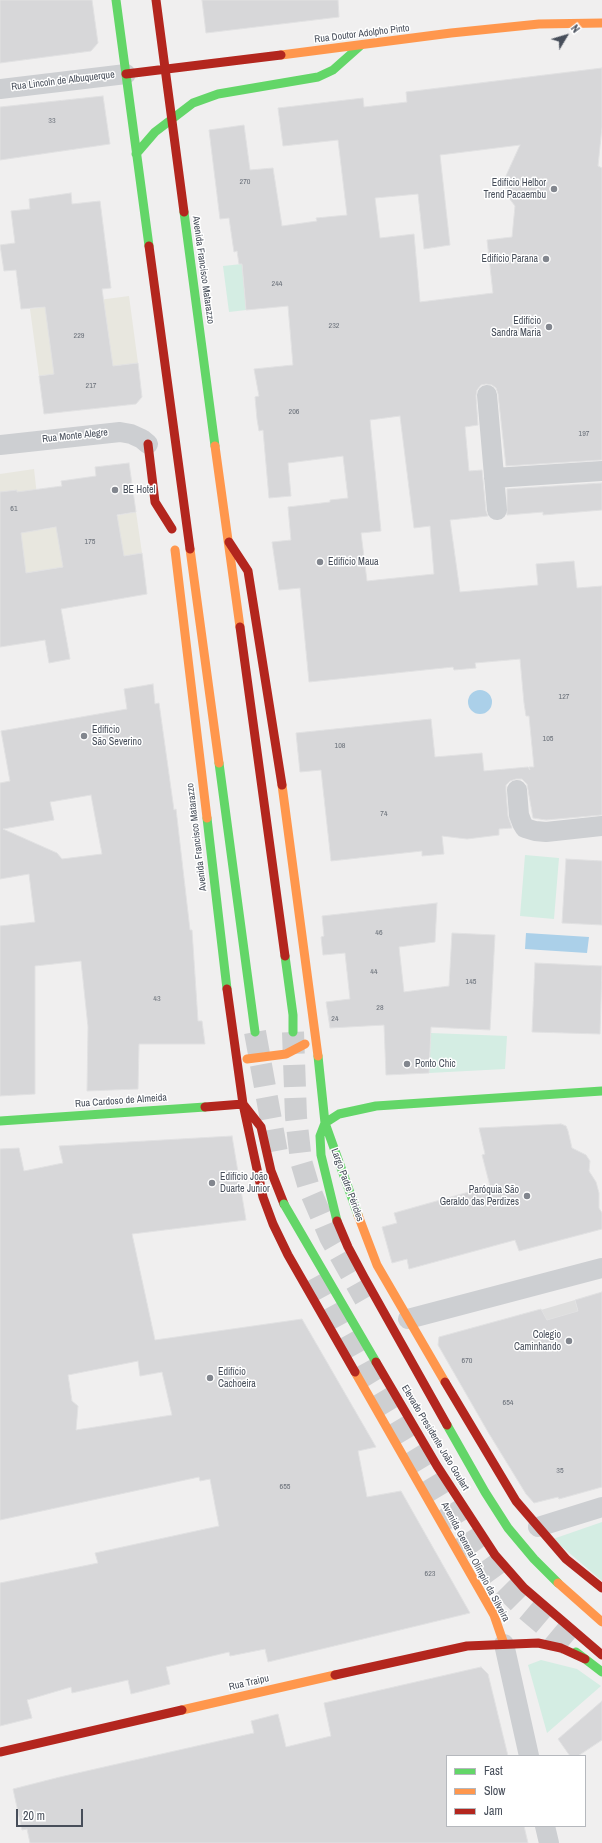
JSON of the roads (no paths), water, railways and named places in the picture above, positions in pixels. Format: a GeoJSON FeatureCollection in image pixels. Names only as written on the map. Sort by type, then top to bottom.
{"type":"FeatureCollection","features":[{"type":"Feature","properties":{"kind":"main road"},"geometry":{"type":"LineString","coordinates":[[116,0],[255,1032]]}},
{"type":"Feature","properties":{"kind":"main road","name":"Avenida Francisco Matarazzo"},"geometry":{"type":"LineString","coordinates":[[156,0],[293,1015],[293,1032]]}},
{"type":"Feature","properties":{"kind":"main road","name":"Rua Doutor Adolpho Pinto"},"geometry":{"type":"LineString","coordinates":[[126,74],[165,68],[360,46],[451,33],[576,22],[602,23]]}},
{"type":"Feature","properties":{"kind":"main road"},"geometry":{"type":"LineString","coordinates":[[136,154],[155,132],[193,102],[213,95],[318,77],[333,70],[360,46]]}},
{"type":"Feature","properties":{"kind":"main road"},"geometry":{"type":"LineString","coordinates":[[148,444],[154,502],[172,529]]}},
{"type":"Feature","properties":{"kind":"main road"},"geometry":{"type":"LineString","coordinates":[[169,477],[177,460]]}},
{"type":"Feature","properties":{"kind":"main road","name":"Avenida Francisco Matarazzo"},"geometry":{"type":"LineString","coordinates":[[170,506],[230,1017],[243,1104]]}},
{"type":"Feature","properties":{"kind":"main road","name":"Avenida Francisco Matarazzo"},"geometry":{"type":"LineString","coordinates":[[229,542],[248,571],[270,700],[316,1036],[325,1123],[320,1136],[320,1149],[326,1180],[337,1221]]}},
{"type":"Feature","properties":{"kind":"main road"},"geometry":{"type":"LineString","coordinates":[[237,1059],[286,1054],[305,1044],[316,1036]]}},
{"type":"Feature","properties":{"kind":"main road"},"geometry":{"type":"LineString","coordinates":[[325,1123],[339,1114],[376,1106],[602,1092]]}},
{"type":"Feature","properties":{"kind":"main road","name":"Rua Cardoso de Almeida"},"geometry":{"type":"LineString","coordinates":[[0,1121],[243,1104]]}},
{"type":"Feature","properties":{"kind":"main road","name":"Elevado Presidente João Goulart"},"geometry":{"type":"LineString","coordinates":[[243,1104],[262,1127],[271,1171],[284,1204],[437,1466],[496,1556],[524,1588],[602,1655]]}},
{"type":"Feature","properties":{"kind":"main road","name":"Avenida General Olímpio da Silveira"},"geometry":{"type":"LineString","coordinates":[[243,1104],[264,1197],[288,1256],[372,1400],[494,1616],[504,1644]]}},
{"type":"Feature","properties":{"kind":"main road","name":"Largo Padre Péricles"},"geometry":{"type":"LineString","coordinates":[[325,1123],[377,1265],[408,1319]]}},
{"type":"Feature","properties":{"kind":"main road","name":"Elevado Presidente João Goulart"},"geometry":{"type":"LineString","coordinates":[[337,1221],[348,1247],[364,1277],[485,1492],[508,1528],[534,1559],[565,1590],[602,1622]]}},
{"type":"Feature","properties":{"kind":"main road"},"geometry":{"type":"LineString","coordinates":[[408,1319],[481,1444],[516,1500],[538,1528],[566,1559],[602,1588]]}},
{"type":"Feature","properties":{"kind":"main road"},"geometry":{"type":"LineString","coordinates":[[504,1644],[538,1643],[561,1648],[585,1659]]}},
{"type":"Feature","properties":{"kind":"main road","name":"Rua Traipu"},"geometry":{"type":"LineString","coordinates":[[0,1752],[448,1649],[504,1644]]}},
{"type":"Feature","properties":{"kind":"main road"},"geometry":{"type":"LineString","coordinates":[[576,1652],[602,1672]]}},
{"type":"Feature","properties":{"kind":"street","name":"Rua Lincoln de Albuquerque"},"geometry":{"type":"LineString","coordinates":[[0,89],[126,74]]}},
{"type":"Feature","properties":{"kind":"street"},"geometry":{"type":"LineString","coordinates":[[487,395],[497,510]]}},
{"type":"Feature","properties":{"kind":"street","name":"Rua Monte Alegre"},"geometry":{"type":"LineString","coordinates":[[0,445],[120,432],[131,434],[142,439],[148,444]]}},
{"type":"Feature","properties":{"kind":"street"},"geometry":{"type":"LineString","coordinates":[[494,478],[602,471]]}},
{"type":"Feature","properties":{"kind":"street"},"geometry":{"type":"LineString","coordinates":[[517,790],[519,815],[525,828],[546,832],[602,826]]}},
{"type":"Feature","properties":{"kind":"street"},"geometry":{"type":"LineString","coordinates":[[408,1319],[602,1268]]}},
{"type":"Feature","properties":{"kind":"street"},"geometry":{"type":"LineString","coordinates":[[538,1528],[602,1507]]}},
{"type":"Feature","properties":{"kind":"street"},"geometry":{"type":"LineString","coordinates":[[504,1644],[529,1755]]}},
{"type":"Feature","properties":{"kind":"street"},"geometry":{"type":"LineString","coordinates":[[545,1827],[549,1843]]}},
{"type":"Feature","properties":{"kind":"water"},"geometry":{"type":"Polygon","coordinates":[[[480,690],[489,693],[492,702],[489,711],[480,714],[471,711],[468,702],[471,693],[480,690]]]}},
{"type":"Feature","properties":{"kind":"water"},"geometry":{"type":"Polygon","coordinates":[[[526,933],[589,937],[587,953],[525,949],[526,933]]]}},
{"type":"Feature","properties":{"kind":"tunnel"},"geometry":{"type":"LineString","coordinates":[[255,1032],[277,1153]]}},
{"type":"Feature","properties":{"kind":"tunnel"},"geometry":{"type":"LineString","coordinates":[[293,1032],[296,1117],[301,1161],[309,1188],[330,1237],[365,1299]]}},
{"type":"Feature","properties":{"kind":"tunnel"},"geometry":{"type":"LineString","coordinates":[[315,1277],[371,1379],[467,1539],[498,1582],[525,1609],[576,1652]]}},
{"type":"Feature","properties":{"kind":"place","name":"Edifício Helbor Trend Pacaembu"},"geometry":{"type":"Point","coordinates":[554,189]}},
{"type":"Feature","properties":{"kind":"place","name":"Edifício Parana"},"geometry":{"type":"Point","coordinates":[546,259]}},
{"type":"Feature","properties":{"kind":"place","name":"Edifício Sandra Maria"},"geometry":{"type":"Point","coordinates":[549,327]}},
{"type":"Feature","properties":{"kind":"place","name":"BE Hotel"},"geometry":{"type":"Point","coordinates":[115,490]}},
{"type":"Feature","properties":{"kind":"place","name":"Edifício Maua"},"geometry":{"type":"Point","coordinates":[320,562]}},
{"type":"Feature","properties":{"kind":"place","name":"Edifício São Severino"},"geometry":{"type":"Point","coordinates":[84,736]}},
{"type":"Feature","properties":{"kind":"place","name":"Ponto Chic"},"geometry":{"type":"Point","coordinates":[407,1064]}},
{"type":"Feature","properties":{"kind":"place","name":"Edifício João Duarte Junior"},"geometry":{"type":"Point","coordinates":[212,1183]}},
{"type":"Feature","properties":{"kind":"place","name":"Paróquia São Geraldo das Perdizes"},"geometry":{"type":"Point","coordinates":[527,1196]}},
{"type":"Feature","properties":{"kind":"place","name":"Colegio Caminhando"},"geometry":{"type":"Point","coordinates":[569,1341]}},
{"type":"Feature","properties":{"kind":"place","name":"Edifício Cachoeira"},"geometry":{"type":"Point","coordinates":[210,1378]}}]}
